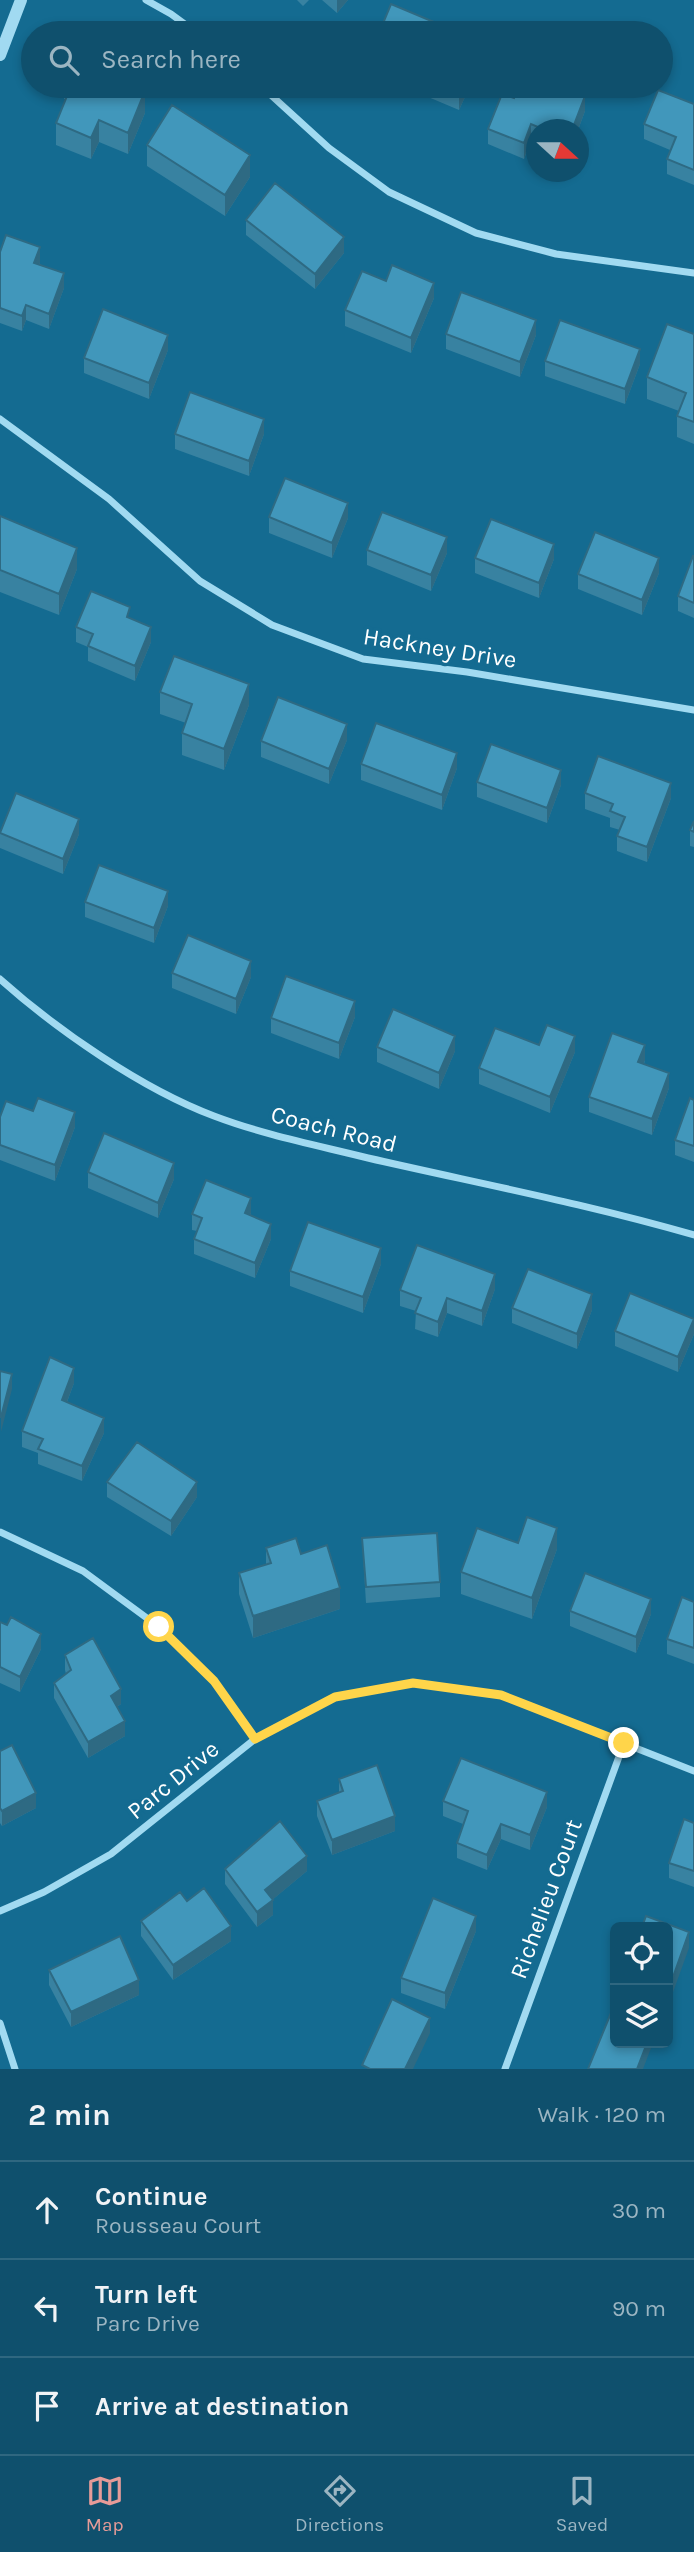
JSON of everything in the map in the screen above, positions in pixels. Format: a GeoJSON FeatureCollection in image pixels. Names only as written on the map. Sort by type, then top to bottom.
{"type":"FeatureCollection","features":[{"type":"Feature","properties":{"kind":"street"},"geometry":{"type":"LineString","coordinates":[[0,55],[21,0]]}},
{"type":"Feature","properties":{"kind":"street"},"geometry":{"type":"LineString","coordinates":[[146,0],[180,21]]}},
{"type":"Feature","properties":{"kind":"street"},"geometry":{"type":"LineString","coordinates":[[274,98],[329,148],[389,192],[475,233],[556,254],[694,273]]}},
{"type":"Feature","properties":{"kind":"street","name":"Hackney Drive"},"geometry":{"type":"LineString","coordinates":[[0,419],[109,499],[200,581],[272,625],[363,659],[467,672],[694,710]]}},
{"type":"Feature","properties":{"kind":"street","name":"Coach Road"},"geometry":{"type":"LineString","coordinates":[[0,979],[33,1009],[139,1080],[213,1116],[280,1137],[495,1188],[613,1211],[694,1235]]}},
{"type":"Feature","properties":{"kind":"street"},"geometry":{"type":"LineString","coordinates":[[0,1532],[83,1571],[159,1627],[214,1681],[255,1739]]}},
{"type":"Feature","properties":{"kind":"street","name":"Parc Drive"},"geometry":{"type":"LineString","coordinates":[[0,1911],[44,1892],[111,1854],[255,1739],[335,1697],[413,1683],[501,1695],[694,1771]]}},
{"type":"Feature","properties":{"kind":"street","name":"Richelieu Court"},"geometry":{"type":"LineString","coordinates":[[505,2069],[624,1743]]}},
{"type":"Feature","properties":{"kind":"street"},"geometry":{"type":"LineString","coordinates":[[0,2023],[15,2069]]}},
{"type":"Feature","properties":{"kind":"building"},"geometry":{"type":"Polygon","coordinates":[[[391,4],[431,21],[384,21],[391,4]]]}},
{"type":"Feature","properties":{"kind":"building"},"geometry":{"type":"Polygon","coordinates":[[[673,96],[694,104],[694,170],[667,159],[676,137],[644,124],[655,98],[673,98],[673,96]]]}},
{"type":"Feature","properties":{"kind":"building"},"geometry":{"type":"Polygon","coordinates":[[[66,98],[142,98],[128,133],[99,120],[91,138],[56,123],[66,98]]]}},
{"type":"Feature","properties":{"kind":"building"},"geometry":{"type":"Polygon","coordinates":[[[500,98],[584,98],[576,119],[526,119],[524,143],[488,129],[500,98]]]}},
{"type":"Feature","properties":{"kind":"building"},"geometry":{"type":"Polygon","coordinates":[[[172,105],[250,155],[225,195],[147,145],[172,105]]]}},
{"type":"Feature","properties":{"kind":"building"},"geometry":{"type":"Polygon","coordinates":[[[275,183],[344,237],[315,274],[246,220],[275,183]]]}},
{"type":"Feature","properties":{"kind":"building"},"geometry":{"type":"Polygon","coordinates":[[[6,235],[40,247],[34,263],[64,273],[49,314],[26,305],[22,316],[0,308],[0,252],[6,235]]]}},
{"type":"Feature","properties":{"kind":"building"},"geometry":{"type":"Polygon","coordinates":[[[392,265],[434,283],[411,338],[345,310],[362,271],[386,281],[392,265]]]}},
{"type":"Feature","properties":{"kind":"building"},"geometry":{"type":"Polygon","coordinates":[[[461,292],[536,320],[520,362],[446,334],[461,292]]]}},
{"type":"Feature","properties":{"kind":"building"},"geometry":{"type":"Polygon","coordinates":[[[103,309],[168,335],[149,383],[84,358],[103,309]]]}},
{"type":"Feature","properties":{"kind":"building"},"geometry":{"type":"Polygon","coordinates":[[[560,320],[640,349],[625,389],[545,361],[560,320]]]}},
{"type":"Feature","properties":{"kind":"building"},"geometry":{"type":"Polygon","coordinates":[[[667,324],[694,334],[694,422],[677,416],[686,393],[647,377],[667,324]]]}},
{"type":"Feature","properties":{"kind":"building"},"geometry":{"type":"Polygon","coordinates":[[[190,392],[264,419],[249,461],[175,434],[190,392]]]}},
{"type":"Feature","properties":{"kind":"building"},"geometry":{"type":"Polygon","coordinates":[[[285,478],[348,503],[332,543],[269,517],[285,478]]]}},
{"type":"Feature","properties":{"kind":"building"},"geometry":{"type":"Polygon","coordinates":[[[382,512],[447,537],[431,575],[367,550],[382,512]]]}},
{"type":"Feature","properties":{"kind":"building"},"geometry":{"type":"Polygon","coordinates":[[[0,516],[77,548],[59,594],[0,570],[0,516]]]}},
{"type":"Feature","properties":{"kind":"building"},"geometry":{"type":"Polygon","coordinates":[[[491,519],[554,544],[539,583],[475,558],[491,519]]]}},
{"type":"Feature","properties":{"kind":"building"},"geometry":{"type":"Polygon","coordinates":[[[595,532],[659,558],[642,600],[578,574],[595,532]]]}},
{"type":"Feature","properties":{"kind":"building"},"geometry":{"type":"Polygon","coordinates":[[[694,556],[694,603],[678,596],[694,556]]]}},
{"type":"Feature","properties":{"kind":"building"},"geometry":{"type":"Polygon","coordinates":[[[91,591],[130,607],[127,617],[151,627],[135,666],[88,646],[93,634],[76,627],[91,591]]]}},
{"type":"Feature","properties":{"kind":"building"},"geometry":{"type":"Polygon","coordinates":[[[174,656],[249,684],[224,749],[182,733],[192,704],[160,692],[174,656]]]}},
{"type":"Feature","properties":{"kind":"building"},"geometry":{"type":"Polygon","coordinates":[[[278,697],[347,724],[329,769],[261,741],[278,697]]]}},
{"type":"Feature","properties":{"kind":"building"},"geometry":{"type":"Polygon","coordinates":[[[376,723],[457,753],[442,795],[361,764],[376,723]]]}},
{"type":"Feature","properties":{"kind":"building"},"geometry":{"type":"Polygon","coordinates":[[[491,744],[561,770],[547,808],[477,782],[491,744]]]}},
{"type":"Feature","properties":{"kind":"building"},"geometry":{"type":"Polygon","coordinates":[[[598,756],[671,783],[647,847],[617,836],[625,817],[610,811],[613,804],[585,793],[598,756]]]}},
{"type":"Feature","properties":{"kind":"building"},"geometry":{"type":"Polygon","coordinates":[[[16,793],[79,819],[63,859],[0,833],[16,793]]]}},
{"type":"Feature","properties":{"kind":"building"},"geometry":{"type":"Polygon","coordinates":[[[99,865],[168,891],[154,928],[85,902],[99,865]]]}},
{"type":"Feature","properties":{"kind":"building"},"geometry":{"type":"Polygon","coordinates":[[[188,935],[251,961],[236,999],[172,973],[188,935]]]}},
{"type":"Feature","properties":{"kind":"building"},"geometry":{"type":"Polygon","coordinates":[[[286,976],[355,1001],[339,1043],[271,1018],[286,976]]]}},
{"type":"Feature","properties":{"kind":"building"},"geometry":{"type":"Polygon","coordinates":[[[393,1009],[455,1036],[439,1073],[377,1047],[393,1009]]]}},
{"type":"Feature","properties":{"kind":"building"},"geometry":{"type":"Polygon","coordinates":[[[547,1025],[575,1036],[550,1097],[479,1068],[495,1028],[539,1045],[547,1025]]]}},
{"type":"Feature","properties":{"kind":"building"},"geometry":{"type":"Polygon","coordinates":[[[612,1033],[645,1045],[638,1062],[669,1073],[652,1119],[589,1097],[612,1033]]]}},
{"type":"Feature","properties":{"kind":"building"},"geometry":{"type":"Polygon","coordinates":[[[38,1098],[75,1112],[55,1165],[0,1145],[0,1117],[6,1101],[33,1111],[38,1098]]]}},
{"type":"Feature","properties":{"kind":"building"},"geometry":{"type":"Polygon","coordinates":[[[690,1098],[694,1100],[694,1146],[675,1140],[690,1098]]]}},
{"type":"Feature","properties":{"kind":"building"},"geometry":{"type":"Polygon","coordinates":[[[104,1133],[174,1163],[158,1203],[88,1172],[104,1133]]]}},
{"type":"Feature","properties":{"kind":"building"},"geometry":{"type":"Polygon","coordinates":[[[206,1180],[251,1198],[245,1213],[271,1224],[255,1263],[194,1239],[202,1218],[192,1214],[206,1180]]]}},
{"type":"Feature","properties":{"kind":"building"},"geometry":{"type":"Polygon","coordinates":[[[308,1222],[381,1248],[363,1297],[290,1271],[308,1222]]]}},
{"type":"Feature","properties":{"kind":"building"},"geometry":{"type":"Polygon","coordinates":[[[417,1245],[495,1274],[482,1311],[447,1298],[438,1322],[415,1313],[421,1298],[400,1290],[417,1245]]]}},
{"type":"Feature","properties":{"kind":"building"},"geometry":{"type":"Polygon","coordinates":[[[528,1269],[592,1294],[577,1334],[512,1308],[528,1269]]]}},
{"type":"Feature","properties":{"kind":"building"},"geometry":{"type":"Polygon","coordinates":[[[630,1293],[694,1319],[678,1357],[615,1331],[630,1293]]]}},
{"type":"Feature","properties":{"kind":"building"},"geometry":{"type":"Polygon","coordinates":[[[50,1357],[74,1368],[62,1400],[104,1418],[82,1466],[38,1449],[43,1439],[22,1431],[50,1357]]]}},
{"type":"Feature","properties":{"kind":"building"},"geometry":{"type":"Polygon","coordinates":[[[0,1371],[12,1374],[1,1417],[0,1417],[0,1371]]]}},
{"type":"Feature","properties":{"kind":"building"},"geometry":{"type":"Polygon","coordinates":[[[137,1442],[197,1482],[171,1521],[107,1482],[137,1442]]]}},
{"type":"Feature","properties":{"kind":"building"},"geometry":{"type":"Polygon","coordinates":[[[527,1517],[557,1528],[532,1598],[461,1572],[477,1528],[518,1543],[527,1517]]]}},
{"type":"Feature","properties":{"kind":"building"},"geometry":{"type":"Polygon","coordinates":[[[437,1533],[440,1582],[366,1587],[362,1538],[437,1533]]]}},
{"type":"Feature","properties":{"kind":"building"},"geometry":{"type":"Polygon","coordinates":[[[296,1538],[301,1554],[327,1545],[340,1588],[253,1616],[239,1573],[271,1563],[266,1548],[296,1538]]]}},
{"type":"Feature","properties":{"kind":"building"},"geometry":{"type":"Polygon","coordinates":[[[585,1573],[651,1599],[636,1637],[570,1611],[585,1573]]]}},
{"type":"Feature","properties":{"kind":"building"},"geometry":{"type":"Polygon","coordinates":[[[682,1597],[694,1602],[694,1648],[667,1639],[682,1597]]]}},
{"type":"Feature","properties":{"kind":"building"},"geometry":{"type":"Polygon","coordinates":[[[11,1617],[41,1634],[20,1677],[0,1667],[0,1622],[7,1625],[11,1617]]]}},
{"type":"Feature","properties":{"kind":"building"},"geometry":{"type":"Polygon","coordinates":[[[93,1638],[121,1689],[111,1696],[125,1721],[88,1742],[54,1683],[71,1670],[65,1655],[93,1638]]]}},
{"type":"Feature","properties":{"kind":"building"},"geometry":{"type":"Polygon","coordinates":[[[12,1745],[36,1793],[2,1811],[0,1751],[12,1745]]]}},
{"type":"Feature","properties":{"kind":"building"},"geometry":{"type":"Polygon","coordinates":[[[461,1758],[547,1792],[530,1835],[501,1824],[487,1855],[457,1843],[468,1811],[443,1801],[461,1758]]]}},
{"type":"Feature","properties":{"kind":"building"},"geometry":{"type":"Polygon","coordinates":[[[377,1765],[395,1816],[332,1840],[317,1801],[343,1791],[339,1779],[377,1765]]]}},
{"type":"Feature","properties":{"kind":"building"},"geometry":{"type":"Polygon","coordinates":[[[684,1819],[694,1823],[694,1871],[669,1863],[684,1819]]]}},
{"type":"Feature","properties":{"kind":"building"},"geometry":{"type":"Polygon","coordinates":[[[280,1821],[307,1856],[265,1890],[273,1900],[257,1912],[225,1869],[280,1821]]]}},
{"type":"Feature","properties":{"kind":"building"},"geometry":{"type":"Polygon","coordinates":[[[204,1888],[231,1926],[173,1965],[141,1921],[180,1892],[187,1901],[204,1888]]]}},
{"type":"Feature","properties":{"kind":"building"},"geometry":{"type":"Polygon","coordinates":[[[433,1898],[476,1916],[445,1993],[401,1978],[433,1898]]]}},
{"type":"Feature","properties":{"kind":"building"},"geometry":{"type":"Polygon","coordinates":[[[646,1916],[662,1922],[644,1922],[646,1916]]]}},
{"type":"Feature","properties":{"kind":"building"},"geometry":{"type":"Polygon","coordinates":[[[673,1926],[689,1932],[673,1977],[673,1926]]]}},
{"type":"Feature","properties":{"kind":"building"},"geometry":{"type":"Polygon","coordinates":[[[120,1936],[139,1980],[71,2012],[49,1970],[120,1936]]]}},
{"type":"Feature","properties":{"kind":"building"},"geometry":{"type":"Polygon","coordinates":[[[392,1999],[430,2018],[405,2069],[370,2069],[362,2065],[392,1999]]]}},
{"type":"Feature","properties":{"kind":"building"},"geometry":{"type":"Polygon","coordinates":[[[610,2015],[610,2048],[645,2048],[637,2069],[588,2069],[610,2015]]]}},
{"type":"Feature","properties":{"kind":"route"},"geometry":{"type":"LineString","coordinates":[[159,1627],[214,1681],[255,1739],[335,1697],[413,1683],[501,1695],[624,1743]]}}]}
